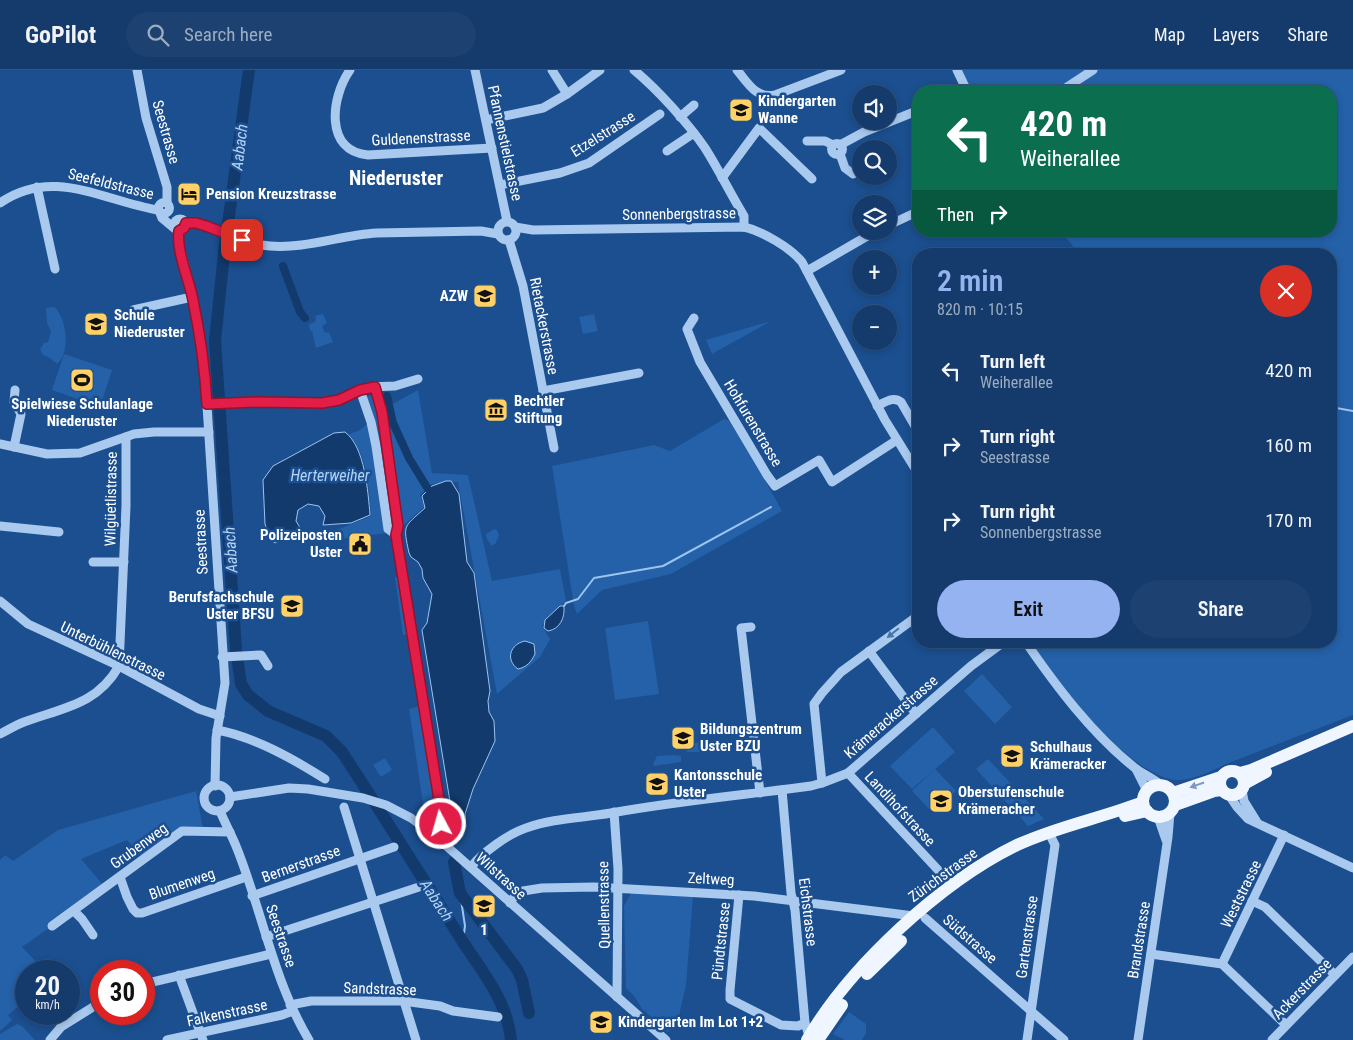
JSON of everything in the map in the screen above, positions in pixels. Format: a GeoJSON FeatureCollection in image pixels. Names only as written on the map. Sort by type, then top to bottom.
{"type":"FeatureCollection","features":[{"type":"Feature","properties":{"kind":"main road"},"geometry":{"type":"LineString","coordinates":[[1242,782],[1235,771],[1230,771],[1224,787],[1237,794],[1242,782],[1251,770],[1353,726]]}},
{"type":"Feature","properties":{"kind":"main road"},"geometry":{"type":"LineString","coordinates":[[1242,782],[1353,735]]}},
{"type":"Feature","properties":{"kind":"main road"},"geometry":{"type":"LineString","coordinates":[[1159,804],[1167,786],[1161,785]]}},
{"type":"Feature","properties":{"kind":"main road","name":"Zürichstrasse"},"geometry":{"type":"LineString","coordinates":[[809,1033],[844,1002],[878,961],[919,917],[952,885],[982,865],[1018,845],[1047,833],[1224,787]]}},
{"type":"Feature","properties":{"kind":"main road","name":"Zürichstrasse"},"geometry":{"type":"LineString","coordinates":[[919,917],[1000,863],[1052,839],[1159,804]]}},
{"type":"Feature","properties":{"kind":"street","name":"Seestrasse"},"geometry":{"type":"LineString","coordinates":[[137,70],[146,118],[167,187],[169,204]]}},
{"type":"Feature","properties":{"kind":"street","name":"Guldenenstrasse"},"geometry":{"type":"LineString","coordinates":[[350,70],[339,97],[335,121],[338,136],[350,150],[368,155],[492,148]]}},
{"type":"Feature","properties":{"kind":"street","name":"Pfannenstielstrasse"},"geometry":{"type":"LineString","coordinates":[[475,70],[507,221]]}},
{"type":"Feature","properties":{"kind":"street"},"geometry":{"type":"LineString","coordinates":[[552,70],[567,94]]}},
{"type":"Feature","properties":{"kind":"street"},"geometry":{"type":"LineString","coordinates":[[486,120],[543,108],[567,94],[600,70]]}},
{"type":"Feature","properties":{"kind":"street"},"geometry":{"type":"LineString","coordinates":[[634,70],[694,133],[744,216],[744,227]]}},
{"type":"Feature","properties":{"kind":"street"},"geometry":{"type":"LineString","coordinates":[[737,70],[753,90],[766,97],[841,70]]}},
{"type":"Feature","properties":{"kind":"street"},"geometry":{"type":"LineString","coordinates":[[957,70],[964,85]]}},
{"type":"Feature","properties":{"kind":"street"},"geometry":{"type":"LineString","coordinates":[[1070,85],[1093,70]]}},
{"type":"Feature","properties":{"kind":"street"},"geometry":{"type":"LineString","coordinates":[[680,117],[694,106]]}},
{"type":"Feature","properties":{"kind":"street"},"geometry":{"type":"LineString","coordinates":[[838,148],[864,132],[912,113]]}},
{"type":"Feature","properties":{"kind":"street","name":"Etzelstrasse"},"geometry":{"type":"LineString","coordinates":[[500,185],[560,173],[589,163],[660,114]]}},
{"type":"Feature","properties":{"kind":"street"},"geometry":{"type":"LineString","coordinates":[[722,178],[759,128],[812,179]]}},
{"type":"Feature","properties":{"kind":"street"},"geometry":{"type":"LineString","coordinates":[[667,151],[694,133]]}},
{"type":"Feature","properties":{"kind":"street"},"geometry":{"type":"LineString","coordinates":[[807,141],[824,141],[838,148],[845,168],[852,173]]}},
{"type":"Feature","properties":{"kind":"street","name":"Seefeldstrasse"},"geometry":{"type":"LineString","coordinates":[[0,203],[19,193],[37,188],[56,186],[80,188],[159,212]]}},
{"type":"Feature","properties":{"kind":"street"},"geometry":{"type":"LineString","coordinates":[[37,188],[55,268]]}},
{"type":"Feature","properties":{"kind":"street"},"geometry":{"type":"LineString","coordinates":[[176,230],[162,218],[159,212],[162,203],[169,204],[184,221]]}},
{"type":"Feature","properties":{"kind":"street"},"geometry":{"type":"LineString","coordinates":[[897,221],[912,214]]}},
{"type":"Feature","properties":{"kind":"street"},"geometry":{"type":"LineString","coordinates":[[176,230],[176,222],[184,221],[196,223],[253,244],[286,246],[369,233],[498,230],[507,221],[510,222],[513,233],[501,238],[498,230]]}},
{"type":"Feature","properties":{"kind":"street","name":"Sonnenbergstrasse"},"geometry":{"type":"LineString","coordinates":[[513,233],[533,230],[744,227],[758,232],[793,253],[802,262],[877,406],[912,464]]}},
{"type":"Feature","properties":{"kind":"street","name":"Seestrasse"},"geometry":{"type":"LineString","coordinates":[[176,230],[192,297],[211,404],[209,432],[226,657],[217,730],[215,786]]}},
{"type":"Feature","properties":{"kind":"street","name":"Rietackerstrasse"},"geometry":{"type":"LineString","coordinates":[[513,233],[554,448]]}},
{"type":"Feature","properties":{"kind":"street"},"geometry":{"type":"LineString","coordinates":[[807,271],[860,240]]}},
{"type":"Feature","properties":{"kind":"street"},"geometry":{"type":"LineString","coordinates":[[133,310],[192,297]]}},
{"type":"Feature","properties":{"kind":"street","name":"Hohfurenstrasse"},"geometry":{"type":"LineString","coordinates":[[694,318],[687,328],[700,362],[767,475],[776,486],[819,460],[832,482],[897,440]]}},
{"type":"Feature","properties":{"kind":"street"},"geometry":{"type":"LineString","coordinates":[[543,390],[639,373]]}},
{"type":"Feature","properties":{"kind":"street"},"geometry":{"type":"LineString","coordinates":[[211,404],[322,403],[339,400],[360,390],[395,386],[418,379]]}},
{"type":"Feature","properties":{"kind":"street"},"geometry":{"type":"LineString","coordinates":[[375,387],[382,412],[398,526],[396,535],[442,818],[440,829],[434,835]]}},
{"type":"Feature","properties":{"kind":"street"},"geometry":{"type":"LineString","coordinates":[[14,447],[21,414],[14,402],[15,390]]}},
{"type":"Feature","properties":{"kind":"street"},"geometry":{"type":"LineString","coordinates":[[360,390],[371,422],[376,446],[388,529],[396,535]]}},
{"type":"Feature","properties":{"kind":"street"},"geometry":{"type":"LineString","coordinates":[[877,406],[893,399],[901,402],[912,421]]}},
{"type":"Feature","properties":{"kind":"street"},"geometry":{"type":"LineString","coordinates":[[0,444],[47,454],[80,453],[126,437],[154,432],[209,432]]}},
{"type":"Feature","properties":{"kind":"street","name":"Wilgüetlistrasse"},"geometry":{"type":"LineString","coordinates":[[119,666],[126,506],[126,437]]}},
{"type":"Feature","properties":{"kind":"street"},"geometry":{"type":"LineString","coordinates":[[0,526],[59,532]]}},
{"type":"Feature","properties":{"kind":"street","name":"Wilgüetlistrasse"},"geometry":{"type":"LineString","coordinates":[[94,562],[124,562]]}},
{"type":"Feature","properties":{"kind":"street","name":"Unterbühlenstrasse"},"geometry":{"type":"LineString","coordinates":[[0,601],[28,624],[119,666],[199,709],[220,716]]}},
{"type":"Feature","properties":{"kind":"street"},"geometry":{"type":"LineString","coordinates":[[822,783],[814,704],[841,672],[912,620]]}},
{"type":"Feature","properties":{"kind":"street"},"geometry":{"type":"LineString","coordinates":[[751,627],[741,628],[760,793]]}},
{"type":"Feature","properties":{"kind":"street","name":"Krämerackerstrasse"},"geometry":{"type":"LineString","coordinates":[[471,868],[481,857],[524,829],[547,821],[782,790],[822,783],[848,773],[995,648]]}},
{"type":"Feature","properties":{"kind":"street"},"geometry":{"type":"LineString","coordinates":[[1030,648],[1078,712],[1136,769],[1161,785]]}},
{"type":"Feature","properties":{"kind":"street"},"geometry":{"type":"LineString","coordinates":[[868,651],[916,714]]}},
{"type":"Feature","properties":{"kind":"street"},"geometry":{"type":"LineString","coordinates":[[226,657],[261,655],[268,666]]}},
{"type":"Feature","properties":{"kind":"street"},"geometry":{"type":"LineString","coordinates":[[0,734],[22,722],[76,705],[90,698],[112,678],[119,666]]}},
{"type":"Feature","properties":{"kind":"street"},"geometry":{"type":"LineString","coordinates":[[217,730],[234,734],[274,750],[325,778]]}},
{"type":"Feature","properties":{"kind":"street"},"geometry":{"type":"LineString","coordinates":[[1136,769],[1159,804]]}},
{"type":"Feature","properties":{"kind":"street","name":"Landihofstrasse"},"geometry":{"type":"LineString","coordinates":[[848,773],[952,885]]}},
{"type":"Feature","properties":{"kind":"street"},"geometry":{"type":"LineString","coordinates":[[1242,782],[1244,801],[1257,822]]}},
{"type":"Feature","properties":{"kind":"street"},"geometry":{"type":"LineString","coordinates":[[215,786],[225,788],[230,797],[228,806],[220,811],[210,809],[204,800],[207,791],[215,786]]}},
{"type":"Feature","properties":{"kind":"street"},"geometry":{"type":"LineString","coordinates":[[1224,787],[1248,819],[1353,868]]}},
{"type":"Feature","properties":{"kind":"street","name":"Wilstrasse"},"geometry":{"type":"LineString","coordinates":[[230,797],[289,788],[308,789],[363,798],[386,805],[411,818],[434,835],[666,1040]]}},
{"type":"Feature","properties":{"kind":"street","name":"Eichstrasse"},"geometry":{"type":"LineString","coordinates":[[782,790],[809,1033]]}},
{"type":"Feature","properties":{"kind":"street","name":"Brandstrasse"},"geometry":{"type":"LineString","coordinates":[[1138,1040],[1167,845],[1159,804]]}},
{"type":"Feature","properties":{"kind":"street"},"geometry":{"type":"LineString","coordinates":[[344,807],[416,1040]]}},
{"type":"Feature","properties":{"kind":"street","name":"Seestrasse"},"geometry":{"type":"LineString","coordinates":[[220,811],[230,832],[271,954],[292,1008],[310,1040]]}},
{"type":"Feature","properties":{"kind":"street","name":"Quellenstrasse"},"geometry":{"type":"LineString","coordinates":[[614,812],[618,889],[617,997]]}},
{"type":"Feature","properties":{"kind":"street","name":"Grubenweg"},"geometry":{"type":"LineString","coordinates":[[52,926],[182,832],[230,832]]}},
{"type":"Feature","properties":{"kind":"street","name":"Weststrasse"},"geometry":{"type":"LineString","coordinates":[[1222,964],[1284,835]]}},
{"type":"Feature","properties":{"kind":"street","name":"Gartenstrasse"},"geometry":{"type":"LineString","coordinates":[[1027,1040],[1054,845],[1052,839]]}},
{"type":"Feature","properties":{"kind":"street","name":"Bernerstrasse"},"geometry":{"type":"LineString","coordinates":[[252,896],[394,847]]}},
{"type":"Feature","properties":{"kind":"street","name":"Blumenweg"},"geometry":{"type":"LineString","coordinates":[[120,877],[131,906],[137,913],[142,913],[246,877]]}},
{"type":"Feature","properties":{"kind":"street"},"geometry":{"type":"LineString","coordinates":[[266,938],[419,887]]}},
{"type":"Feature","properties":{"kind":"street","name":"Zeltweg"},"geometry":{"type":"LineString","coordinates":[[510,903],[516,894],[523,891],[542,888],[594,887],[739,895],[793,900],[919,917]]}},
{"type":"Feature","properties":{"kind":"street","name":"Pündtstrasse"},"geometry":{"type":"LineString","coordinates":[[739,895],[730,999],[781,1025],[798,1026],[809,1033]]}},
{"type":"Feature","properties":{"kind":"street"},"geometry":{"type":"LineString","coordinates":[[1252,901],[1265,907],[1335,975]]}},
{"type":"Feature","properties":{"kind":"street"},"geometry":{"type":"LineString","coordinates":[[74,911],[93,935]]}},
{"type":"Feature","properties":{"kind":"street","name":"Südstrasse"},"geometry":{"type":"LineString","coordinates":[[919,917],[1064,1040]]}},
{"type":"Feature","properties":{"kind":"street"},"geometry":{"type":"LineString","coordinates":[[155,981],[271,954]]}},
{"type":"Feature","properties":{"kind":"street"},"geometry":{"type":"LineString","coordinates":[[1151,954],[1222,964],[1286,1025]]}},
{"type":"Feature","properties":{"kind":"street","name":"Ackerstrasse"},"geometry":{"type":"LineString","coordinates":[[1272,1040],[1353,957]]}},
{"type":"Feature","properties":{"kind":"street"},"geometry":{"type":"LineString","coordinates":[[179,975],[201,1036]]}},
{"type":"Feature","properties":{"kind":"street","name":"Sandstrasse"},"geometry":{"type":"LineString","coordinates":[[292,1008],[296,1002],[311,1001],[404,1001],[440,1006],[453,1011],[498,1017]]}},
{"type":"Feature","properties":{"kind":"street","name":"Falkenstrasse"},"geometry":{"type":"LineString","coordinates":[[167,1040],[201,1036],[282,1015],[292,1008]]}},
{"type":"Feature","properties":{"kind":"street"},"geometry":{"type":"LineString","coordinates":[[50,1040],[61,1027],[90,1009]]}},
{"type":"Feature","properties":{"kind":"shaded area"},"geometry":{"type":"Polygon","coordinates":[[[957,70],[1353,70],[1353,715],[1201,775],[1175,780],[1155,773],[1135,761],[1114,743],[1075,701],[1035,648],[1337,648],[1337,248],[1074,248],[1066,237],[1337,237],[1337,85],[967,85],[957,70]]]}},
{"type":"Feature","properties":{"kind":"shaded area"},"geometry":{"type":"Polygon","coordinates":[[[54,307],[62,319],[66,335],[64,352],[57,364],[43,355],[40,349],[44,343],[48,342],[51,332],[47,322],[46,308],[54,307]]]}},
{"type":"Feature","properties":{"kind":"shaded area"},"geometry":{"type":"Polygon","coordinates":[[[323,314],[327,323],[322,326],[325,333],[329,332],[333,342],[316,348],[309,324],[315,322],[315,316],[323,314]]]}},
{"type":"Feature","properties":{"kind":"shaded area"},"geometry":{"type":"Polygon","coordinates":[[[594,314],[598,331],[583,334],[579,317],[594,314]]]}},
{"type":"Feature","properties":{"kind":"shaded area"},"geometry":{"type":"Polygon","coordinates":[[[771,321],[712,354],[706,340],[771,321]]]}},
{"type":"Feature","properties":{"kind":"shaded area","name":"Spielwiese Schulanlage Niederuster"},"geometry":{"type":"Polygon","coordinates":[[[64,354],[112,370],[100,407],[52,390],[64,354]]]}},
{"type":"Feature","properties":{"kind":"shaded area"},"geometry":{"type":"Polygon","coordinates":[[[418,390],[432,473],[468,475],[492,581],[560,569],[566,601],[547,617],[542,626],[550,639],[540,657],[497,694],[458,482],[432,484],[420,495],[424,507],[396,532],[314,542],[332,532],[371,516],[364,463],[349,434],[360,430],[369,422],[361,398],[383,393],[387,407],[418,390]]]}},
{"type":"Feature","properties":{"kind":"shaded area"},"geometry":{"type":"Polygon","coordinates":[[[724,419],[733,422],[782,511],[671,574],[602,590],[577,614],[574,606],[552,466],[654,445],[670,451],[724,419]]]}},
{"type":"Feature","properties":{"kind":"shaded area"},"geometry":{"type":"Polygon","coordinates":[[[494,529],[497,530],[499,535],[496,543],[492,546],[486,534],[494,529]]]}},
{"type":"Feature","properties":{"kind":"shaded area"},"geometry":{"type":"Polygon","coordinates":[[[395,577],[400,577],[408,634],[403,635],[395,577]]]}},
{"type":"Feature","properties":{"kind":"shaded area"},"geometry":{"type":"Polygon","coordinates":[[[648,621],[659,694],[615,700],[605,628],[648,621]]]}},
{"type":"Feature","properties":{"kind":"shaded area"},"geometry":{"type":"Polygon","coordinates":[[[982,674],[1012,707],[995,724],[964,691],[982,674]]]}},
{"type":"Feature","properties":{"kind":"shaded area"},"geometry":{"type":"Polygon","coordinates":[[[421,706],[438,814],[437,827],[425,817],[409,709],[421,706]]]}},
{"type":"Feature","properties":{"kind":"shaded area"},"geometry":{"type":"Polygon","coordinates":[[[933,727],[955,752],[912,789],[890,766],[933,727]]]}},
{"type":"Feature","properties":{"kind":"shaded area"},"geometry":{"type":"Polygon","coordinates":[[[710,741],[707,752],[687,752],[687,744],[710,741]]]}},
{"type":"Feature","properties":{"kind":"shaded area"},"geometry":{"type":"Polygon","coordinates":[[[657,756],[681,756],[681,762],[654,766],[653,764],[657,756]]]}},
{"type":"Feature","properties":{"kind":"shaded area"},"geometry":{"type":"Polygon","coordinates":[[[385,758],[392,770],[381,777],[373,765],[385,758]]]}},
{"type":"Feature","properties":{"kind":"shaded area"},"geometry":{"type":"Polygon","coordinates":[[[988,759],[1044,819],[1028,826],[976,769],[988,759]]]}},
{"type":"Feature","properties":{"kind":"shaded area"},"geometry":{"type":"Polygon","coordinates":[[[935,769],[956,791],[933,813],[912,791],[935,769]]]}},
{"type":"Feature","properties":{"kind":"shaded area"},"geometry":{"type":"Polygon","coordinates":[[[196,791],[203,829],[181,830],[142,857],[127,840],[81,859],[104,886],[73,911],[22,947],[34,960],[15,960],[15,1009],[8,1015],[12,1020],[0,1031],[0,860],[5,855],[13,861],[58,830],[196,791]]]}},
{"type":"Feature","properties":{"kind":"shaded area"},"geometry":{"type":"Polygon","coordinates":[[[631,893],[693,897],[686,985],[678,1020],[668,1032],[642,1009],[635,997],[626,988],[624,906],[631,893]]]}},
{"type":"Feature","properties":{"kind":"shaded area"},"geometry":{"type":"Polygon","coordinates":[[[849,1012],[866,1024],[866,1033],[862,1040],[845,1040],[833,1034],[849,1012]]]}},
{"type":"Feature","properties":{"kind":"shaded area"},"geometry":{"type":"Polygon","coordinates":[[[15,1025],[20,1025],[35,1040],[0,1040],[0,1034],[15,1025]]]}},
{"type":"Feature","properties":{"kind":"water","name":"Herterweiher"},"geometry":{"type":"Polygon","coordinates":[[[345,432],[352,439],[361,459],[370,515],[351,523],[323,525],[325,516],[319,506],[308,504],[298,510],[296,521],[302,531],[275,543],[270,539],[265,524],[263,480],[273,466],[334,433],[345,432]]]}},
{"type":"Feature","properties":{"kind":"water"},"geometry":{"type":"Polygon","coordinates":[[[451,481],[459,494],[467,562],[474,573],[490,691],[488,701],[489,712],[494,721],[495,741],[473,789],[465,814],[465,827],[454,844],[449,839],[454,826],[422,630],[427,623],[432,594],[423,578],[422,569],[409,553],[406,537],[406,527],[425,508],[422,496],[432,486],[451,481]]]}},
{"type":"Feature","properties":{"kind":"water"},"geometry":{"type":"Polygon","coordinates":[[[560,606],[564,606],[564,615],[561,622],[556,628],[548,631],[544,628],[545,620],[560,606]]]}},
{"type":"Feature","properties":{"kind":"water"},"geometry":{"type":"Polygon","coordinates":[[[525,641],[534,644],[535,654],[528,664],[518,669],[512,661],[511,653],[516,645],[525,641]]]}},
{"type":"Feature","properties":{"kind":"waterway","name":"Aabach"},"geometry":{"type":"LineString","coordinates":[[249,70],[224,253],[215,341],[236,649],[241,684],[248,695],[268,711],[326,736],[342,752],[493,988],[505,1013],[511,1040]]}},
{"type":"Feature","properties":{"kind":"waterway"},"geometry":{"type":"LineString","coordinates":[[283,266],[300,312],[305,318]]}},
{"type":"Feature","properties":{"kind":"waterway"},"geometry":{"type":"LineString","coordinates":[[387,396],[393,423],[409,458],[428,489]]}},
{"type":"Feature","properties":{"kind":"waterway"},"geometry":{"type":"LineString","coordinates":[[1337,408],[1353,411]]}},
{"type":"Feature","properties":{"kind":"waterway"},"geometry":{"type":"LineString","coordinates":[[564,606],[566,603],[578,599],[594,578],[663,566],[771,507]]}},
{"type":"Feature","properties":{"kind":"waterway"},"geometry":{"type":"LineString","coordinates":[[454,862],[460,893],[517,969],[522,980],[529,1013]]}},
{"type":"Feature","properties":{"kind":"waterway","name":"Aabach"},"geometry":{"type":"LineString","coordinates":[[460,893],[465,926],[463,941]]}},
{"type":"Feature","properties":{"kind":"place","name":"Kindergarten Wanne"},"geometry":{"type":"Point","coordinates":[741,110]}},
{"type":"Feature","properties":{"kind":"place","name":"Pension Kreuzstrasse"},"geometry":{"type":"Point","coordinates":[189,194]}},
{"type":"Feature","properties":{"kind":"place","name":"AZW"},"geometry":{"type":"Point","coordinates":[485,296]}},
{"type":"Feature","properties":{"kind":"place","name":"Schule Niederuster"},"geometry":{"type":"Point","coordinates":[96,324]}},
{"type":"Feature","properties":{"kind":"place","name":"Spielwiese Schulanlage Niederuster"},"geometry":{"type":"Point","coordinates":[82,380]}},
{"type":"Feature","properties":{"kind":"place","name":"Bechtler Stiftung"},"geometry":{"type":"Point","coordinates":[496,410]}},
{"type":"Feature","properties":{"kind":"place","name":"Polizeiposten Uster"},"geometry":{"type":"Point","coordinates":[360,544]}},
{"type":"Feature","properties":{"kind":"place","name":"Berufsfachschule Uster BFSU"},"geometry":{"type":"Point","coordinates":[292,606]}},
{"type":"Feature","properties":{"kind":"place","name":"Bildungszentrum Uster BZU"},"geometry":{"type":"Point","coordinates":[683,738]}},
{"type":"Feature","properties":{"kind":"place","name":"Schulhaus Krämeracker"},"geometry":{"type":"Point","coordinates":[1012,756]}},
{"type":"Feature","properties":{"kind":"place","name":"Kantonsschule Uster"},"geometry":{"type":"Point","coordinates":[657,784]}},
{"type":"Feature","properties":{"kind":"place","name":"Oberstufenschule Krämeracher"},"geometry":{"type":"Point","coordinates":[941,801]}},
{"type":"Feature","properties":{"kind":"place","name":"1"},"geometry":{"type":"Point","coordinates":[484,906]}},
{"type":"Feature","properties":{"kind":"place","name":"Kindergarten Im Lot 1+2"},"geometry":{"type":"Point","coordinates":[601,1022]}},
{"type":"Feature","properties":{"kind":"district","name":"Niederuster"},"geometry":{"type":"Point","coordinates":[396,178]}},
{"type":"Feature","properties":{"kind":"route"},"geometry":{"type":"LineString","coordinates":[[242,240],[196,223],[186,223],[184,228],[179,231],[178,238],[203,353],[207,404],[258,402],[322,403],[339,400],[360,390],[375,387],[382,412],[398,526],[396,535],[401,571],[442,818],[441,824]]}}]}
